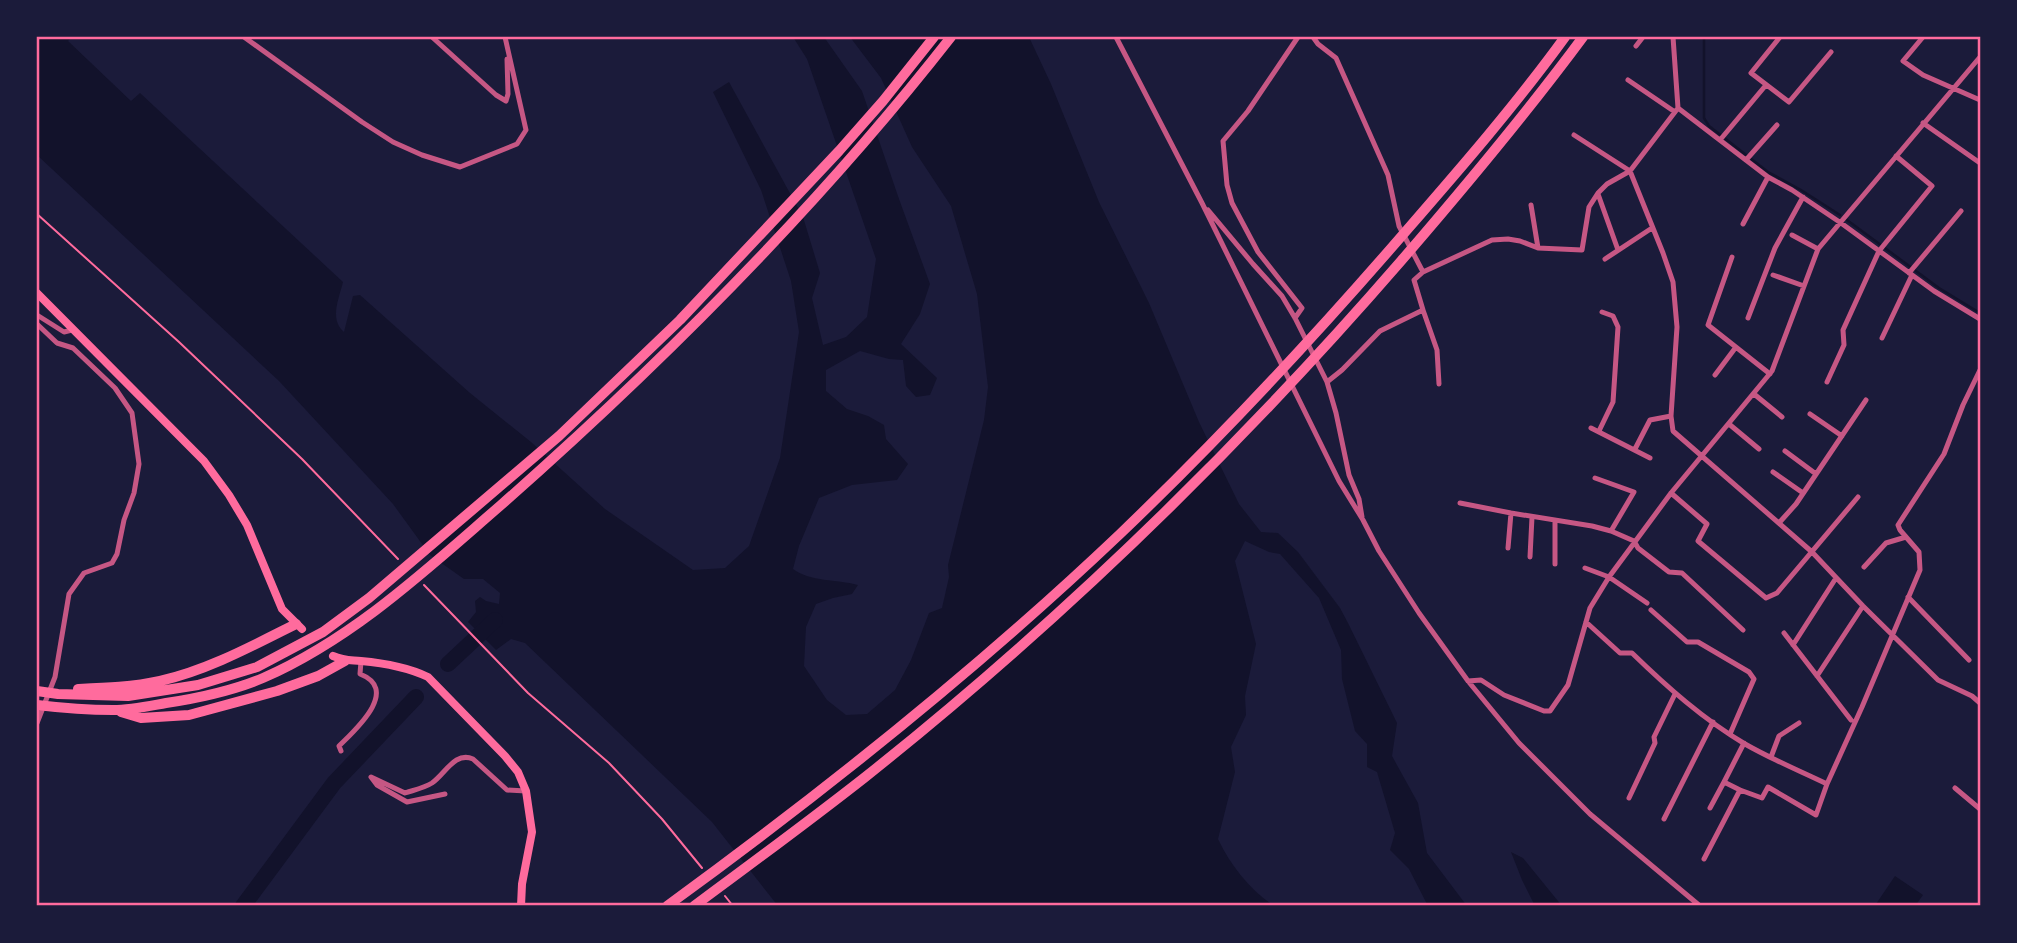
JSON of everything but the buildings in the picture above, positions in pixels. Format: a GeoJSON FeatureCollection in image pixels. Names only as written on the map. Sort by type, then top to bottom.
{"type":"FeatureCollection","features":[{"type":"Feature","properties":{"kind":"highway"},"geometry":{"type":"LineString","coordinates":[[38,691],[104,692],[128,696],[198,685],[257,667],[323,632],[369,598],[559,436],[680,320],[848,141],[934,37]]}},
{"type":"Feature","properties":{"kind":"highway"},"geometry":{"type":"LineString","coordinates":[[138,713],[212,695],[261,679],[331,643],[378,608],[539,471],[694,325],[828,183],[910,90],[951,37]]}},
{"type":"Feature","properties":{"kind":"highway"},"geometry":{"type":"LineString","coordinates":[[667,906],[856,764],[954,683],[1090,561],[1204,451],[1283,368],[1426,207],[1565,37]]}},
{"type":"Feature","properties":{"kind":"highway"},"geometry":{"type":"LineString","coordinates":[[694,906],[923,729],[1044,625],[1215,464],[1303,371],[1439,217],[1583,37]]}},
{"type":"Feature","properties":{"kind":"highway"},"geometry":{"type":"LineString","coordinates":[[104,692],[159,681],[221,661],[299,626]]}},
{"type":"Feature","properties":{"kind":"highway"},"geometry":{"type":"LineString","coordinates":[[37,705],[189,715],[277,691],[318,676],[345,661]]}},
{"type":"Feature","properties":{"kind":"main road"},"geometry":{"type":"LineString","coordinates":[[37,293],[204,461],[247,524],[282,608],[299,626]]}},
{"type":"Feature","properties":{"kind":"main road"},"geometry":{"type":"LineString","coordinates":[[333,656],[345,661],[405,668],[428,677],[518,772],[526,791],[532,832],[521,906]]}},
{"type":"Feature","properties":{"kind":"street"},"geometry":{"type":"LineString","coordinates":[[244,37],[393,142],[460,167],[517,144],[526,130],[506,46]]}},
{"type":"Feature","properties":{"kind":"street"},"geometry":{"type":"LineString","coordinates":[[432,37],[506,101],[508,94],[505,37]]}},
{"type":"Feature","properties":{"kind":"street"},"geometry":{"type":"LineString","coordinates":[[1116,37],[1202,203],[1339,481],[1419,613],[1468,681],[1518,743],[1590,814],[1700,906]]}},
{"type":"Feature","properties":{"kind":"street"},"geometry":{"type":"LineString","coordinates":[[1295,318],[1302,308],[1258,252],[1232,203],[1227,185],[1223,141],[1248,111],[1298,37]]}},
{"type":"Feature","properties":{"kind":"street"},"geometry":{"type":"LineString","coordinates":[[1313,37],[1336,58],[1388,175],[1399,226],[1423,272]]}},
{"type":"Feature","properties":{"kind":"street"},"geometry":{"type":"LineString","coordinates":[[1636,46],[1643,37]]}},
{"type":"Feature","properties":{"kind":"street"},"geometry":{"type":"LineString","coordinates":[[1439,384],[1437,350],[1414,280],[1423,272],[1492,240],[1520,241],[1538,248],[1582,250],[1589,207],[1598,193],[1607,184],[1630,171],[1676,110],[1674,37]]}},
{"type":"Feature","properties":{"kind":"street"},"geometry":{"type":"LineString","coordinates":[[1780,37],[1751,73],[1789,102],[1831,52]]}},
{"type":"Feature","properties":{"kind":"street"},"geometry":{"type":"LineString","coordinates":[[1923,37],[1903,61],[1923,75],[1980,100]]}},
{"type":"Feature","properties":{"kind":"street"},"geometry":{"type":"LineString","coordinates":[[1468,681],[1481,680],[1504,695],[1550,711],[1568,685],[1590,608],[1609,577],[1671,493],[1770,374],[1818,249],[1980,57]]}},
{"type":"Feature","properties":{"kind":"street"},"geometry":{"type":"LineString","coordinates":[[1628,80],[1722,138],[1768,177],[1881,248],[1980,319]]}},
{"type":"Feature","properties":{"kind":"street"},"geometry":{"type":"LineString","coordinates":[[1722,138],[1766,85]]}},
{"type":"Feature","properties":{"kind":"street"},"geometry":{"type":"LineString","coordinates":[[1923,123],[1980,163]]}},
{"type":"Feature","properties":{"kind":"street"},"geometry":{"type":"LineString","coordinates":[[1748,158],[1777,125]]}},
{"type":"Feature","properties":{"kind":"street"},"geometry":{"type":"LineString","coordinates":[[1574,135],[1630,171],[1664,253],[1673,282],[1677,327],[1671,416],[1673,431],[1812,552],[1938,680],[1972,696],[1980,703]]}},
{"type":"Feature","properties":{"kind":"street"},"geometry":{"type":"LineString","coordinates":[[1827,382],[1844,345],[1843,330],[1881,248],[1932,186],[1896,156]]}},
{"type":"Feature","properties":{"kind":"street"},"geometry":{"type":"LineString","coordinates":[[1743,224],[1768,177]]}},
{"type":"Feature","properties":{"kind":"street"},"geometry":{"type":"LineString","coordinates":[[1598,193],[1618,250]]}},
{"type":"Feature","properties":{"kind":"street"},"geometry":{"type":"LineString","coordinates":[[1748,318],[1775,248],[1803,197]]}},
{"type":"Feature","properties":{"kind":"street"},"geometry":{"type":"LineString","coordinates":[[1202,203],[1282,296],[1295,318],[1327,382],[1349,475],[1359,499],[1363,520]]}},
{"type":"Feature","properties":{"kind":"street"},"geometry":{"type":"LineString","coordinates":[[1531,205],[1538,248]]}},
{"type":"Feature","properties":{"kind":"street"},"geometry":{"type":"LineString","coordinates":[[1882,338],[1912,271],[1961,211]]}},
{"type":"Feature","properties":{"kind":"street"},"geometry":{"type":"LineString","coordinates":[[1605,259],[1652,228]]}},
{"type":"Feature","properties":{"kind":"street"},"geometry":{"type":"LineString","coordinates":[[1792,235],[1818,249]]}},
{"type":"Feature","properties":{"kind":"street"},"geometry":{"type":"LineString","coordinates":[[1732,257],[1708,325],[1770,374]]}},
{"type":"Feature","properties":{"kind":"street"},"geometry":{"type":"LineString","coordinates":[[1773,275],[1804,286]]}},
{"type":"Feature","properties":{"kind":"street"},"geometry":{"type":"LineString","coordinates":[[1327,382],[1380,331],[1423,310]]}},
{"type":"Feature","properties":{"kind":"street"},"geometry":{"type":"LineString","coordinates":[[1599,431],[1613,402],[1618,327],[1613,316],[1602,313]]}},
{"type":"Feature","properties":{"kind":"street"},"geometry":{"type":"LineString","coordinates":[[37,315],[64,332],[72,330]]}},
{"type":"Feature","properties":{"kind":"street"},"geometry":{"type":"LineString","coordinates":[[37,324],[57,343],[73,348],[116,388],[132,412],[139,464],[117,554],[112,562],[84,573],[69,594],[55,677],[37,723]]}},
{"type":"Feature","properties":{"kind":"street"},"geometry":{"type":"LineString","coordinates":[[1715,375],[1736,347]]}},
{"type":"Feature","properties":{"kind":"street"},"geometry":{"type":"LineString","coordinates":[[1724,782],[1762,798],[1768,787],[1816,815],[1920,570],[1919,552],[1898,525],[1944,454],[1980,370]]}},
{"type":"Feature","properties":{"kind":"street"},"geometry":{"type":"LineString","coordinates":[[1754,394],[1782,417]]}},
{"type":"Feature","properties":{"kind":"street"},"geometry":{"type":"LineString","coordinates":[[1779,523],[1803,493],[1866,400]]}},
{"type":"Feature","properties":{"kind":"street"},"geometry":{"type":"LineString","coordinates":[[1810,414],[1842,436]]}},
{"type":"Feature","properties":{"kind":"street"},"geometry":{"type":"LineString","coordinates":[[1634,449],[1650,420],[1671,416]]}},
{"type":"Feature","properties":{"kind":"street"},"geometry":{"type":"LineString","coordinates":[[1729,424],[1759,449]]}},
{"type":"Feature","properties":{"kind":"street"},"geometry":{"type":"LineString","coordinates":[[1591,428],[1650,458]]}},
{"type":"Feature","properties":{"kind":"street"},"geometry":{"type":"LineString","coordinates":[[1785,451],[1816,474]]}},
{"type":"Feature","properties":{"kind":"street"},"geometry":{"type":"LineString","coordinates":[[1773,472],[1803,493]]}},
{"type":"Feature","properties":{"kind":"street"},"geometry":{"type":"LineString","coordinates":[[1595,478],[1634,492],[1611,531]]}},
{"type":"Feature","properties":{"kind":"street"},"geometry":{"type":"LineString","coordinates":[[1671,493],[1707,524],[1698,541],[1766,598],[1777,593],[1858,497]]}},
{"type":"Feature","properties":{"kind":"street"},"geometry":{"type":"LineString","coordinates":[[1460,503],[1592,526],[1634,541],[1638,548],[1669,572],[1682,573],[1743,631]]}},
{"type":"Feature","properties":{"kind":"street"},"geometry":{"type":"LineString","coordinates":[[1508,548],[1511,513]]}},
{"type":"Feature","properties":{"kind":"street"},"geometry":{"type":"LineString","coordinates":[[1530,557],[1532,517]]}},
{"type":"Feature","properties":{"kind":"street"},"geometry":{"type":"LineString","coordinates":[[1555,521],[1555,564]]}},
{"type":"Feature","properties":{"kind":"street"},"geometry":{"type":"LineString","coordinates":[[1864,567],[1885,543],[1906,537]]}},
{"type":"Feature","properties":{"kind":"street"},"geometry":{"type":"LineString","coordinates":[[1585,568],[1609,577],[1647,603]]}},
{"type":"Feature","properties":{"kind":"street"},"geometry":{"type":"LineString","coordinates":[[1793,645],[1836,578]]}},
{"type":"Feature","properties":{"kind":"street"},"geometry":{"type":"LineString","coordinates":[[1908,597],[1969,660]]}},
{"type":"Feature","properties":{"kind":"street"},"geometry":{"type":"LineString","coordinates":[[1817,676],[1863,606]]}},
{"type":"Feature","properties":{"kind":"street"},"geometry":{"type":"LineString","coordinates":[[1651,610],[1687,642],[1698,642],[1749,671],[1754,679],[1730,734]]}},
{"type":"Feature","properties":{"kind":"street"},"geometry":{"type":"LineString","coordinates":[[1586,622],[1620,653],[1632,653],[1675,694],[1730,734],[1827,784]]}},
{"type":"Feature","properties":{"kind":"street"},"geometry":{"type":"LineString","coordinates":[[1784,633],[1851,720]]}},
{"type":"Feature","properties":{"kind":"street"},"geometry":{"type":"LineString","coordinates":[[341,751],[339,746],[366,719],[375,700],[375,689],[368,677],[360,674],[361,661]]}},
{"type":"Feature","properties":{"kind":"street"},"geometry":{"type":"LineString","coordinates":[[1629,798],[1656,743],[1654,737],[1675,694]]}},
{"type":"Feature","properties":{"kind":"street"},"geometry":{"type":"LineString","coordinates":[[1664,819],[1713,722]]}},
{"type":"Feature","properties":{"kind":"street"},"geometry":{"type":"LineString","coordinates":[[1771,757],[1779,736],[1799,723]]}},
{"type":"Feature","properties":{"kind":"street"},"geometry":{"type":"LineString","coordinates":[[1710,808],[1744,743]]}},
{"type":"Feature","properties":{"kind":"street"},"geometry":{"type":"LineString","coordinates":[[445,794],[407,802],[377,785],[371,777],[405,793],[431,784],[460,757],[467,757],[473,759],[508,790],[526,791]]}},
{"type":"Feature","properties":{"kind":"street"},"geometry":{"type":"LineString","coordinates":[[1955,788],[1980,809]]}},
{"type":"Feature","properties":{"kind":"street"},"geometry":{"type":"LineString","coordinates":[[1704,859],[1740,790]]}},
{"type":"Feature","properties":{"kind":"path"},"geometry":{"type":"LineString","coordinates":[[37,214],[179,342],[302,459],[405,565]]}},
{"type":"Feature","properties":{"kind":"path"},"geometry":{"type":"LineString","coordinates":[[423,585],[528,693],[609,764],[662,819],[701,867]]}},
{"type":"Feature","properties":{"kind":"path"},"geometry":{"type":"LineString","coordinates":[[725,896],[733,906]]}},
{"type":"Feature","properties":{"kind":"shaded area"},"geometry":{"type":"Polygon","coordinates":[[[37,37],[72,37],[68,41],[131,101],[140,93],[343,282],[336,315],[339,327],[344,332],[353,296],[360,295],[605,509],[693,570],[725,568],[749,546],[780,458],[799,332],[791,281],[761,190],[713,92],[729,82],[803,217],[820,273],[812,298],[823,345],[846,337],[867,317],[876,259],[807,59],[793,37],[824,37],[862,91],[930,284],[920,314],[901,344],[937,378],[930,395],[916,397],[906,386],[903,360],[860,351],[826,370],[826,391],[847,409],[884,425],[886,439],[908,464],[897,480],[852,485],[819,498],[799,546],[793,569],[816,578],[858,585],[852,594],[816,604],[806,627],[804,666],[827,700],[846,715],[867,714],[895,690],[911,660],[929,613],[942,608],[949,577],[948,565],[984,420],[988,387],[977,294],[951,206],[912,147],[881,78],[850,37],[1029,37],[1099,202],[1149,303],[1199,422],[1239,504],[1261,532],[1278,533],[1298,552],[1340,608],[1397,723],[1392,756],[1418,803],[1427,853],[1467,906],[1428,906],[1409,869],[1390,850],[1395,833],[1377,772],[1367,767],[1367,744],[1355,731],[1342,679],[1341,650],[1319,598],[1280,554],[1245,541],[1235,561],[1256,644],[1245,696],[1246,715],[1231,747],[1235,772],[1218,839],[1241,876],[1274,906],[778,906],[712,822],[525,643],[511,639],[496,650],[468,622],[476,612],[475,601],[480,597],[499,604],[500,593],[483,579],[464,579],[430,555],[393,504],[279,381],[37,155],[37,37]]]}},
{"type":"Feature","properties":{"kind":"shaded area"},"geometry":{"type":"Polygon","coordinates":[[[1511,852],[1523,858],[1562,906],[1535,906],[1511,852]]]}},
{"type":"Feature","properties":{"kind":"shaded area"},"geometry":{"type":"Polygon","coordinates":[[[1895,876],[1923,895],[1915,906],[1876,904],[1895,876]]]}},
{"type":"Feature","properties":{"kind":"waterway"},"geometry":{"type":"LineString","coordinates":[[1704,37],[1704,118],[1709,126],[1768,172],[1840,215]]}},
{"type":"Feature","properties":{"kind":"waterway"},"geometry":{"type":"LineString","coordinates":[[1847,220],[1939,288],[1980,313]]}},
{"type":"Feature","properties":{"kind":"waterway"},"geometry":{"type":"LineString","coordinates":[[448,664],[495,620]]}},
{"type":"Feature","properties":{"kind":"waterway"},"geometry":{"type":"LineString","coordinates":[[243,906],[334,783],[416,697]]}}]}
